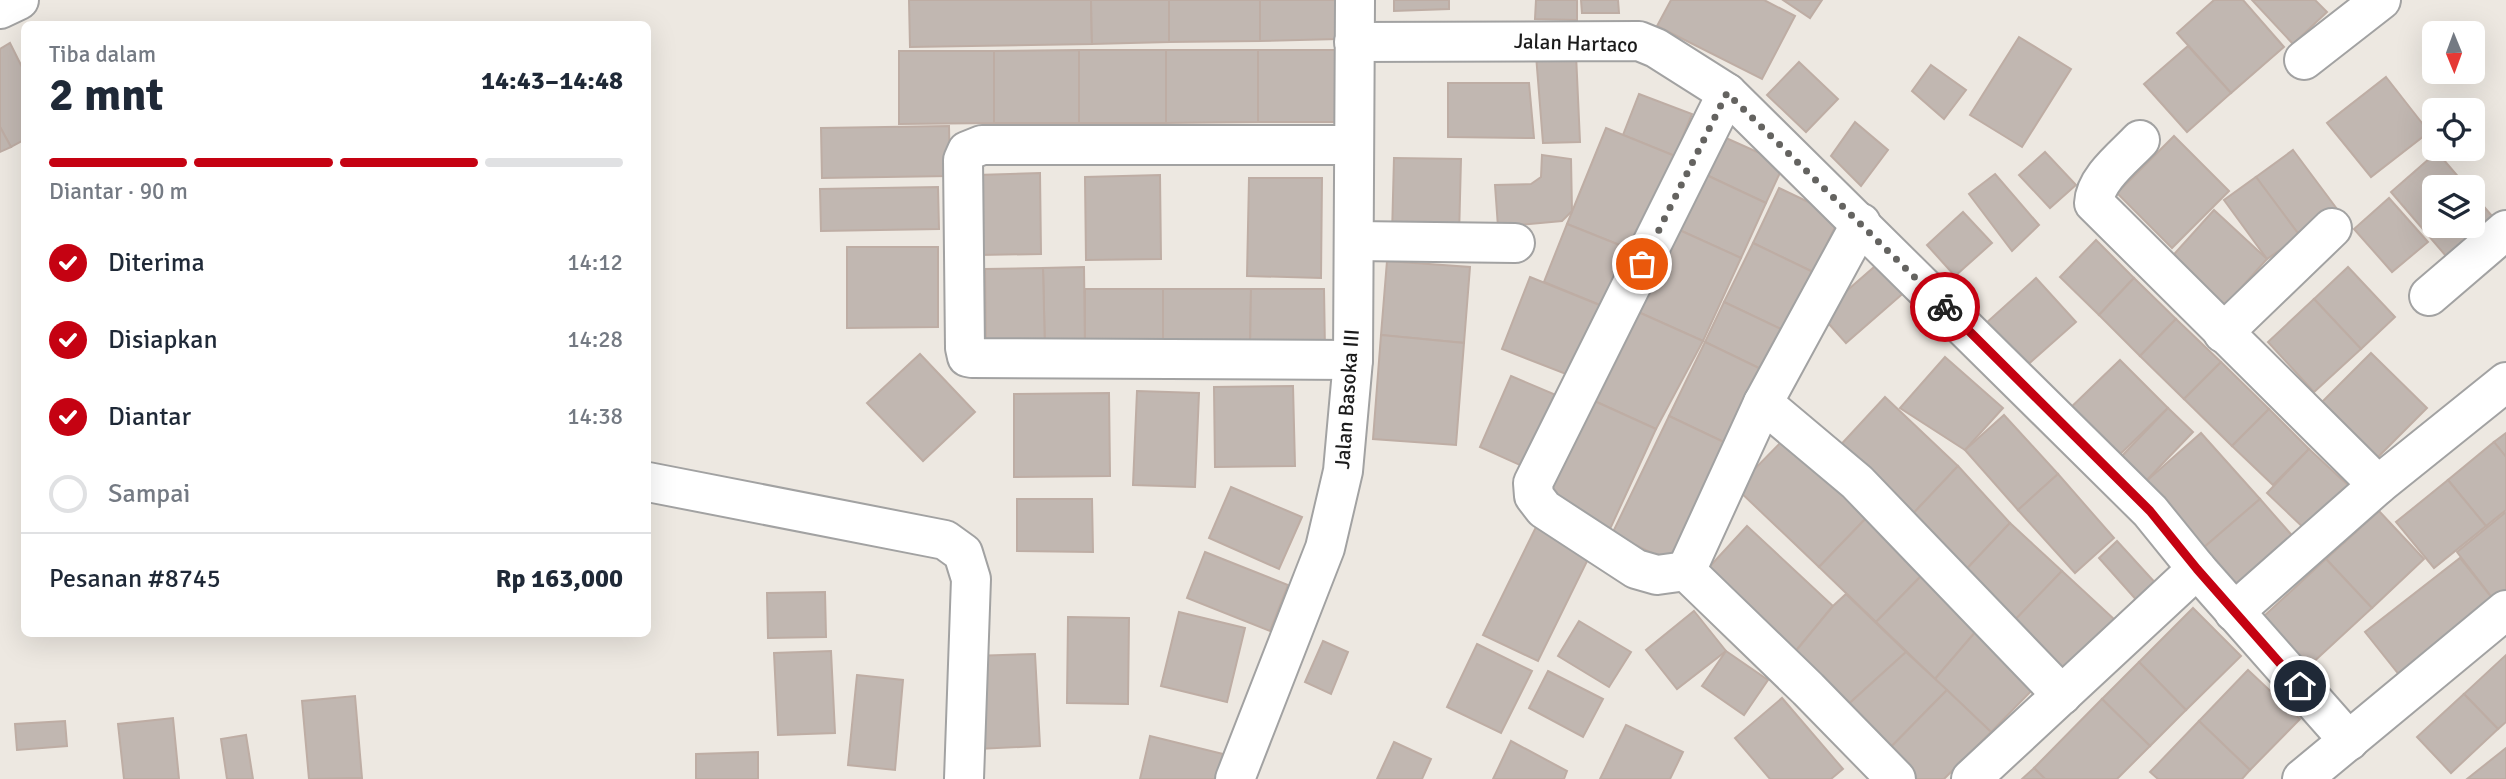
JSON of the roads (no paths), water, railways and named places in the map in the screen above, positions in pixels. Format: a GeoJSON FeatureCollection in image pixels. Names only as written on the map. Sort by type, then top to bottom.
{"type":"FeatureCollection","features":[{"type":"Feature","properties":{"kind":"street"},"geometry":{"type":"LineString","coordinates":[[0,9],[19,0]]}},
{"type":"Feature","properties":{"kind":"street","name":"Jalan Basoka III"},"geometry":{"type":"LineString","coordinates":[[1236,779],[1325,548],[1343,471],[1353,360],[1355,0]]}},
{"type":"Feature","properties":{"kind":"street"},"geometry":{"type":"LineString","coordinates":[[2304,60],[2381,0]]}},
{"type":"Feature","properties":{"kind":"street","name":"Jalan Hartaco"},"geometry":{"type":"LineString","coordinates":[[1354,42],[1639,41],[1656,48],[1727,93],[2150,511],[2234,612],[2349,741]]}},
{"type":"Feature","properties":{"kind":"street"},"geometry":{"type":"LineString","coordinates":[[1686,571],[1657,575],[1636,569],[1544,509],[1534,495],[1533,483],[1727,93]]}},
{"type":"Feature","properties":{"kind":"street"},"geometry":{"type":"LineString","coordinates":[[2140,140],[2100,184],[2094,203],[2378,485]]}},
{"type":"Feature","properties":{"kind":"street"},"geometry":{"type":"LineString","coordinates":[[1353,145],[982,145],[967,151],[962,160],[967,357],[1353,360]]}},
{"type":"Feature","properties":{"kind":"street"},"geometry":{"type":"LineString","coordinates":[[1686,571],[1763,403],[1861,223]]}},
{"type":"Feature","properties":{"kind":"street"},"geometry":{"type":"LineString","coordinates":[[2223,333],[2332,228]]}},
{"type":"Feature","properties":{"kind":"street"},"geometry":{"type":"LineString","coordinates":[[2428,296],[2506,230]]}},
{"type":"Feature","properties":{"kind":"street"},"geometry":{"type":"LineString","coordinates":[[1354,241],[1515,243]]}},
{"type":"Feature","properties":{"kind":"street"},"geometry":{"type":"LineString","coordinates":[[2234,612],[2378,485],[2506,382]]}},
{"type":"Feature","properties":{"kind":"street"},"geometry":{"type":"LineString","coordinates":[[1763,403],[1857,482],[2062,695]]}},
{"type":"Feature","properties":{"kind":"street"},"geometry":{"type":"LineString","coordinates":[[651,483],[945,540],[963,553],[971,579],[964,779]]}},
{"type":"Feature","properties":{"kind":"street"},"geometry":{"type":"LineString","coordinates":[[1971,779],[2197,569]]}},
{"type":"Feature","properties":{"kind":"street"},"geometry":{"type":"LineString","coordinates":[[1686,571],[1896,779]]}},
{"type":"Feature","properties":{"kind":"street"},"geometry":{"type":"LineString","coordinates":[[2314,774],[2349,741],[2506,610]]}}]}
